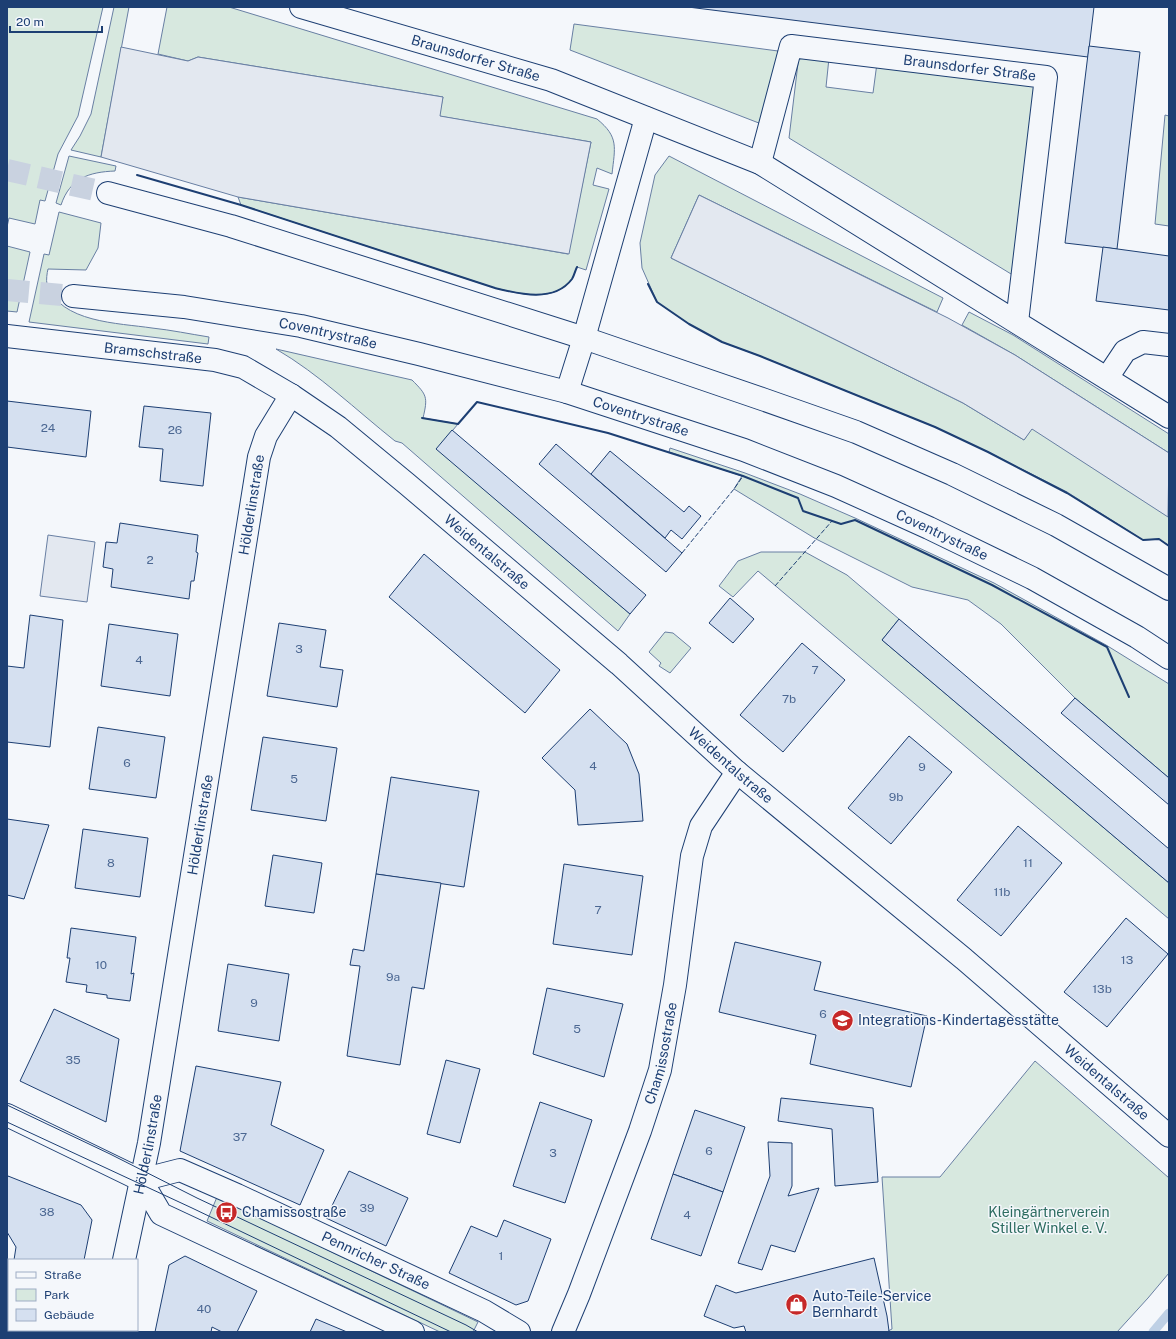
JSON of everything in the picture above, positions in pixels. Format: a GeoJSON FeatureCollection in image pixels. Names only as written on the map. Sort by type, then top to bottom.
{"type":"FeatureCollection","features":[{"type":"Feature","properties":{"kind":"street","name":"Braunsdorfer Straße"},"geometry":{"type":"LineString","coordinates":[[301,7],[551,80],[760,163],[1169,417]]}},
{"type":"Feature","properties":{"kind":"street","name":"Braunsdorfer Straße"},"geometry":{"type":"LineString","coordinates":[[760,163],[791,46],[1046,77],[1017,322]]}},
{"type":"Feature","properties":{"kind":"street"},"geometry":{"type":"LineString","coordinates":[[567,392],[584,338],[646,118]]}},
{"type":"Feature","properties":{"kind":"street"},"geometry":{"type":"LineString","coordinates":[[108,193],[231,226],[584,338],[856,432],[952,474],[1056,525],[1169,589]]}},
{"type":"Feature","properties":{"kind":"street","name":"Coventrystraße"},"geometry":{"type":"LineString","coordinates":[[73,296],[184,307],[301,326],[419,354],[567,392],[744,450],[836,486],[929,528],[1032,578],[1137,637],[1169,658]]}},
{"type":"Feature","properties":{"kind":"street","name":"Bramschstraße"},"geometry":{"type":"LineString","coordinates":[[7,336],[215,360],[243,367],[292,395]]}},
{"type":"Feature","properties":{"kind":"street"},"geometry":{"type":"LineString","coordinates":[[1107,378],[1124,351],[1142,342],[1169,345]]}},
{"type":"Feature","properties":{"kind":"street","name":"Weidentalstraße"},"geometry":{"type":"LineString","coordinates":[[292,395],[338,427],[426,499],[601,648],[737,772],[964,959],[1169,1136]]}},
{"type":"Feature","properties":{"kind":"street","name":"Hölderlinstraße"},"geometry":{"type":"LineString","coordinates":[[124,1259],[152,1121],[259,457],[266,436],[292,395]]}},
{"type":"Feature","properties":{"kind":"street","name":"Chamissostraße"},"geometry":{"type":"LineString","coordinates":[[563,1332],[579,1294],[637,1139],[660,1070],[675,985],[692,856],[702,826],[737,772]]}},
{"type":"Feature","properties":{"kind":"street"},"geometry":{"type":"LineString","coordinates":[[7,1115],[141,1180],[161,1214],[413,1332]]}},
{"type":"Feature","properties":{"kind":"street","name":"Pennricher Straße"},"geometry":{"type":"LineString","coordinates":[[141,1180],[180,1170],[237,1195],[484,1311],[519,1332]]}},
{"type":"Feature","properties":{"kind":"green space"},"geometry":{"type":"Polygon","coordinates":[[[7,7],[103,7],[78,116],[58,154],[45,201],[40,200],[35,224],[9,218],[7,227],[7,7]]]}},
{"type":"Feature","properties":{"kind":"green space"},"geometry":{"type":"Polygon","coordinates":[[[114,7],[129,7],[101,157],[71,150],[91,114],[114,7]]]}},
{"type":"Feature","properties":{"kind":"green space"},"geometry":{"type":"Polygon","coordinates":[[[167,7],[229,7],[597,119],[609,131],[612,137],[614,143],[614,157],[612,174],[597,168],[593,185],[609,189],[586,270],[577,267],[572,279],[565,287],[556,291],[536,295],[515,292],[495,288],[241,205],[238,197],[568,254],[591,142],[439,116],[443,97],[198,57],[188,61],[158,54],[167,7]]]}},
{"type":"Feature","properties":{"kind":"green space"},"geometry":{"type":"Polygon","coordinates":[[[574,24],[778,51],[764,125],[570,50],[574,24]]]}},
{"type":"Feature","properties":{"kind":"green space"},"geometry":{"type":"Polygon","coordinates":[[[799,55],[829,58],[826,87],[873,93],[877,63],[1039,83],[1016,277],[789,138],[799,55]]]}},
{"type":"Feature","properties":{"kind":"green space"},"geometry":{"type":"Polygon","coordinates":[[[1165,115],[1169,116],[1169,226],[1155,224],[1165,115]]]}},
{"type":"Feature","properties":{"kind":"green space"},"geometry":{"type":"Polygon","coordinates":[[[69,156],[116,166],[115,171],[97,173],[82,178],[70,188],[61,205],[56,203],[69,156]]]}},
{"type":"Feature","properties":{"kind":"green space"},"geometry":{"type":"Polygon","coordinates":[[[669,156],[943,298],[937,312],[699,195],[671,258],[963,403],[1024,440],[1032,428],[1169,516],[1169,546],[1159,539],[1143,540],[1067,492],[935,427],[722,342],[689,324],[657,302],[642,268],[640,243],[655,175],[669,156]]]}},
{"type":"Feature","properties":{"kind":"green space"},"geometry":{"type":"Polygon","coordinates":[[[59,212],[101,223],[98,248],[86,270],[48,269],[47,284],[54,297],[64,307],[77,314],[92,319],[209,337],[208,344],[29,322],[44,254],[49,255],[59,212]]]}},
{"type":"Feature","properties":{"kind":"green space"},"geometry":{"type":"Polygon","coordinates":[[[7,246],[30,252],[17,312],[7,311],[7,246]]]}},
{"type":"Feature","properties":{"kind":"green space"},"geometry":{"type":"Polygon","coordinates":[[[969,312],[1013,335],[1169,434],[1169,453],[1015,355],[962,325],[969,312]]]}},
{"type":"Feature","properties":{"kind":"green space"},"geometry":{"type":"Polygon","coordinates":[[[276,349],[412,380],[421,389],[425,397],[426,405],[423,418],[458,424],[437,449],[630,614],[618,631],[402,443],[395,441],[322,381],[276,349]]]}},
{"type":"Feature","properties":{"kind":"green space"},"geometry":{"type":"Polygon","coordinates":[[[670,448],[745,473],[800,494],[994,583],[1106,645],[1169,684],[1169,778],[1075,698],[1001,624],[968,600],[912,587],[816,539],[734,489],[742,476],[669,452],[670,448]]]}},
{"type":"Feature","properties":{"kind":"green space"},"geometry":{"type":"Polygon","coordinates":[[[761,552],[805,552],[847,575],[899,619],[882,640],[1169,883],[1169,919],[758,571],[733,597],[719,586],[738,561],[761,552]]]}},
{"type":"Feature","properties":{"kind":"green space"},"geometry":{"type":"Polygon","coordinates":[[[665,632],[673,633],[691,648],[670,673],[659,666],[661,663],[649,652],[665,632]]]}},
{"type":"Feature","properties":{"kind":"green space","name":"Kleingärtnerverein Stiller Winkel e. V."},"geometry":{"type":"Polygon","coordinates":[[[1035,1061],[1169,1178],[1169,1273],[1117,1332],[886,1332],[892,1329],[882,1177],[940,1177],[1035,1061]]]}},
{"type":"Feature","properties":{"kind":"green space"},"geometry":{"type":"Polygon","coordinates":[[[217,1197],[478,1322],[473,1332],[440,1332],[207,1221],[217,1197]]]}},
{"type":"Feature","properties":{"kind":"shaded area"},"geometry":{"type":"Polygon","coordinates":[[[121,47],[188,61],[198,57],[443,97],[440,116],[591,142],[569,254],[238,197],[101,157],[121,47]]]}},
{"type":"Feature","properties":{"kind":"shaded area"},"geometry":{"type":"Polygon","coordinates":[[[699,195],[948,318],[1015,355],[1169,453],[1168,517],[1032,429],[1024,440],[963,403],[671,258],[699,195]]]}},
{"type":"Feature","properties":{"kind":"shaded area"},"geometry":{"type":"Polygon","coordinates":[[[48,535],[95,542],[87,602],[40,596],[48,535]]]}},
{"type":"Feature","properties":{"kind":"building"},"geometry":{"type":"Polygon","coordinates":[[[688,7],[1094,7],[1088,57],[688,7]]]}},
{"type":"Feature","properties":{"kind":"building"},"geometry":{"type":"Polygon","coordinates":[[[1089,46],[1140,52],[1117,249],[1065,243],[1089,46]]]}},
{"type":"Feature","properties":{"kind":"building"},"geometry":{"type":"Polygon","coordinates":[[[1103,247],[1169,256],[1169,310],[1096,301],[1103,247]]]}},
{"type":"Feature","properties":{"kind":"building"},"geometry":{"type":"Polygon","coordinates":[[[7,401],[91,411],[86,457],[7,447],[7,401]]]}},
{"type":"Feature","properties":{"kind":"building"},"geometry":{"type":"Polygon","coordinates":[[[144,406],[211,413],[203,486],[160,481],[163,449],[139,447],[144,406]]]}},
{"type":"Feature","properties":{"kind":"building"},"geometry":{"type":"Polygon","coordinates":[[[452,430],[646,595],[630,614],[436,449],[452,430]]]}},
{"type":"Feature","properties":{"kind":"building"},"geometry":{"type":"Polygon","coordinates":[[[556,444],[682,553],[666,572],[539,464],[556,444]]]}},
{"type":"Feature","properties":{"kind":"building"},"geometry":{"type":"Polygon","coordinates":[[[610,451],[684,512],[689,506],[701,516],[682,539],[671,530],[665,538],[591,474],[610,451]]]}},
{"type":"Feature","properties":{"kind":"building"},"geometry":{"type":"Polygon","coordinates":[[[120,523],[198,535],[196,552],[198,553],[194,581],[191,581],[189,599],[111,587],[113,569],[103,567],[106,542],[117,543],[120,523]]]}},
{"type":"Feature","properties":{"kind":"building"},"geometry":{"type":"Polygon","coordinates":[[[424,554],[560,670],[525,713],[389,597],[424,554]]]}},
{"type":"Feature","properties":{"kind":"building"},"geometry":{"type":"Polygon","coordinates":[[[730,598],[754,619],[733,643],[709,623],[730,598]]]}},
{"type":"Feature","properties":{"kind":"building"},"geometry":{"type":"Polygon","coordinates":[[[30,615],[63,620],[50,747],[7,742],[7,666],[24,668],[30,615]]]}},
{"type":"Feature","properties":{"kind":"building"},"geometry":{"type":"Polygon","coordinates":[[[899,619],[1169,849],[1169,883],[882,640],[899,619]]]}},
{"type":"Feature","properties":{"kind":"building"},"geometry":{"type":"Polygon","coordinates":[[[279,623],[326,630],[320,667],[343,670],[337,707],[267,696],[279,623]]]}},
{"type":"Feature","properties":{"kind":"building"},"geometry":{"type":"Polygon","coordinates":[[[109,624],[178,634],[170,696],[101,686],[109,624]]]}},
{"type":"Feature","properties":{"kind":"building"},"geometry":{"type":"Polygon","coordinates":[[[802,643],[845,680],[783,752],[740,715],[802,643]]]}},
{"type":"Feature","properties":{"kind":"building"},"geometry":{"type":"Polygon","coordinates":[[[1075,698],[1169,778],[1169,805],[1061,713],[1075,698]]]}},
{"type":"Feature","properties":{"kind":"building"},"geometry":{"type":"Polygon","coordinates":[[[590,709],[627,744],[639,774],[643,821],[578,825],[575,790],[542,758],[590,709]]]}},
{"type":"Feature","properties":{"kind":"building"},"geometry":{"type":"Polygon","coordinates":[[[98,727],[165,737],[156,798],[89,789],[98,727]]]}},
{"type":"Feature","properties":{"kind":"building"},"geometry":{"type":"Polygon","coordinates":[[[909,736],[952,772],[891,844],[848,808],[909,736]]]}},
{"type":"Feature","properties":{"kind":"building"},"geometry":{"type":"Polygon","coordinates":[[[263,737],[337,748],[326,821],[251,810],[263,737]]]}},
{"type":"Feature","properties":{"kind":"building"},"geometry":{"type":"Polygon","coordinates":[[[391,777],[479,791],[464,887],[376,874],[391,777]]]}},
{"type":"Feature","properties":{"kind":"building"},"geometry":{"type":"Polygon","coordinates":[[[7,819],[49,825],[24,899],[7,895],[7,819]]]}},
{"type":"Feature","properties":{"kind":"building"},"geometry":{"type":"Polygon","coordinates":[[[1018,826],[1062,863],[1001,936],[957,900],[1018,826]]]}},
{"type":"Feature","properties":{"kind":"building"},"geometry":{"type":"Polygon","coordinates":[[[83,829],[148,838],[140,897],[75,888],[83,829]]]}},
{"type":"Feature","properties":{"kind":"building"},"geometry":{"type":"Polygon","coordinates":[[[273,855],[322,863],[314,913],[265,906],[273,855]]]}},
{"type":"Feature","properties":{"kind":"building"},"geometry":{"type":"Polygon","coordinates":[[[564,864],[643,876],[632,955],[553,944],[564,864]]]}},
{"type":"Feature","properties":{"kind":"building"},"geometry":{"type":"Polygon","coordinates":[[[376,874],[441,883],[424,989],[412,987],[400,1065],[347,1056],[360,966],[350,965],[353,949],[364,951],[376,874]]]}},
{"type":"Feature","properties":{"kind":"building"},"geometry":{"type":"Polygon","coordinates":[[[1126,918],[1168,954],[1107,1027],[1064,992],[1126,918]]]}},
{"type":"Feature","properties":{"kind":"building"},"geometry":{"type":"Polygon","coordinates":[[[71,928],[136,937],[131,974],[134,973],[130,1001],[107,998],[107,995],[86,992],[87,985],[66,982],[70,958],[67,958],[71,928]]]}},
{"type":"Feature","properties":{"kind":"building"},"geometry":{"type":"Polygon","coordinates":[[[735,942],[821,962],[814,990],[927,1016],[911,1087],[810,1064],[816,1035],[719,1012],[735,942]]]}},
{"type":"Feature","properties":{"kind":"building"},"geometry":{"type":"Polygon","coordinates":[[[228,964],[289,974],[279,1041],[218,1031],[228,964]]]}},
{"type":"Feature","properties":{"kind":"building"},"geometry":{"type":"Polygon","coordinates":[[[547,988],[623,1004],[604,1077],[533,1054],[547,988]]]}},
{"type":"Feature","properties":{"kind":"building"},"geometry":{"type":"Polygon","coordinates":[[[54,1009],[119,1039],[106,1122],[20,1081],[54,1009]]]}},
{"type":"Feature","properties":{"kind":"building"},"geometry":{"type":"Polygon","coordinates":[[[446,1060],[480,1069],[460,1143],[427,1134],[446,1060]]]}},
{"type":"Feature","properties":{"kind":"building"},"geometry":{"type":"Polygon","coordinates":[[[196,1066],[281,1082],[271,1125],[324,1150],[300,1205],[180,1151],[196,1066]]]}},
{"type":"Feature","properties":{"kind":"building"},"geometry":{"type":"Polygon","coordinates":[[[781,1098],[873,1108],[878,1182],[835,1186],[832,1129],[778,1121],[781,1098]]]}},
{"type":"Feature","properties":{"kind":"building"},"geometry":{"type":"Polygon","coordinates":[[[540,1102],[592,1120],[565,1203],[513,1186],[540,1102]]]}},
{"type":"Feature","properties":{"kind":"building"},"geometry":{"type":"Polygon","coordinates":[[[695,1110],[745,1127],[723,1192],[673,1174],[695,1110]]]}},
{"type":"Feature","properties":{"kind":"building"},"geometry":{"type":"Polygon","coordinates":[[[768,1142],[792,1143],[792,1186],[788,1196],[819,1188],[795,1252],[771,1245],[762,1270],[738,1263],[770,1176],[768,1142]]]}},
{"type":"Feature","properties":{"kind":"building"},"geometry":{"type":"Polygon","coordinates":[[[349,1171],[408,1198],[386,1246],[326,1218],[349,1171]]]}},
{"type":"Feature","properties":{"kind":"building"},"geometry":{"type":"Polygon","coordinates":[[[673,1174],[723,1192],[701,1256],[651,1239],[673,1174]]]}},
{"type":"Feature","properties":{"kind":"building"},"geometry":{"type":"Polygon","coordinates":[[[8,1176],[81,1205],[92,1220],[84,1259],[14,1259],[16,1247],[7,1232],[8,1176]]]}},
{"type":"Feature","properties":{"kind":"building"},"geometry":{"type":"Polygon","coordinates":[[[504,1220],[551,1239],[528,1301],[516,1305],[449,1273],[471,1226],[497,1237],[504,1220]]]}},
{"type":"Feature","properties":{"kind":"building"},"geometry":{"type":"Polygon","coordinates":[[[185,1256],[257,1291],[237,1332],[222,1332],[212,1327],[211,1332],[155,1332],[169,1265],[185,1256]]]}},
{"type":"Feature","properties":{"kind":"building","name":"Auto-Teile-Service Bernhardt"},"geometry":{"type":"Polygon","coordinates":[[[874,1258],[889,1331],[746,1332],[744,1326],[734,1328],[704,1316],[716,1285],[736,1293],[874,1258]]]}},
{"type":"Feature","properties":{"kind":"building"},"geometry":{"type":"Polygon","coordinates":[[[316,1319],[347,1332],[310,1332],[316,1319]]]}},
{"type":"Feature","properties":{"kind":"waterway"},"geometry":{"type":"LineString","coordinates":[[1153,1332],[1169,1313]]}},
{"type":"Feature","properties":{"kind":"tunnel"},"geometry":{"type":"LineString","coordinates":[[7,170],[108,193]]}},
{"type":"Feature","properties":{"kind":"tunnel"},"geometry":{"type":"LineString","coordinates":[[7,290],[73,296]]}},
{"type":"Feature","properties":{"kind":"tram line"},"geometry":{"type":"LineString","coordinates":[[7,1105],[110,1154],[197,1198],[478,1332]]}},
{"type":"Feature","properties":{"kind":"tram line"},"geometry":{"type":"LineString","coordinates":[[7,1122],[192,1208],[451,1332]]}},
{"type":"Feature","properties":{"kind":"fence"},"geometry":{"type":"LineString","coordinates":[[682,553],[743,476]]}},
{"type":"Feature","properties":{"kind":"fence"},"geometry":{"type":"LineString","coordinates":[[775,586],[832,521]]}},
{"type":"Feature","properties":{"kind":"wall"},"geometry":{"type":"LineString","coordinates":[[137,175],[241,205],[495,288],[525,294],[546,294],[565,287],[572,279],[577,267]]}},
{"type":"Feature","properties":{"kind":"wall"},"geometry":{"type":"LineString","coordinates":[[648,284],[657,302],[689,324],[722,342],[935,427],[988,452],[1067,493],[1143,540],[1159,539],[1169,546]]}},
{"type":"Feature","properties":{"kind":"wall"},"geometry":{"type":"LineString","coordinates":[[422,418],[458,424],[477,402],[608,433],[743,476],[798,498],[803,511],[841,524],[855,520],[992,585],[1107,647],[1129,697]]}},
{"type":"Feature","properties":{"kind":"place","name":"Integrations-Kindertagesstätte"},"geometry":{"type":"Point","coordinates":[842,1020]}},
{"type":"Feature","properties":{"kind":"place","name":"Chamissostraße"},"geometry":{"type":"Point","coordinates":[226,1212]}},
{"type":"Feature","properties":{"kind":"place","name":"Auto-Teile-Service Bernhardt"},"geometry":{"type":"Point","coordinates":[796,1304]}}]}
